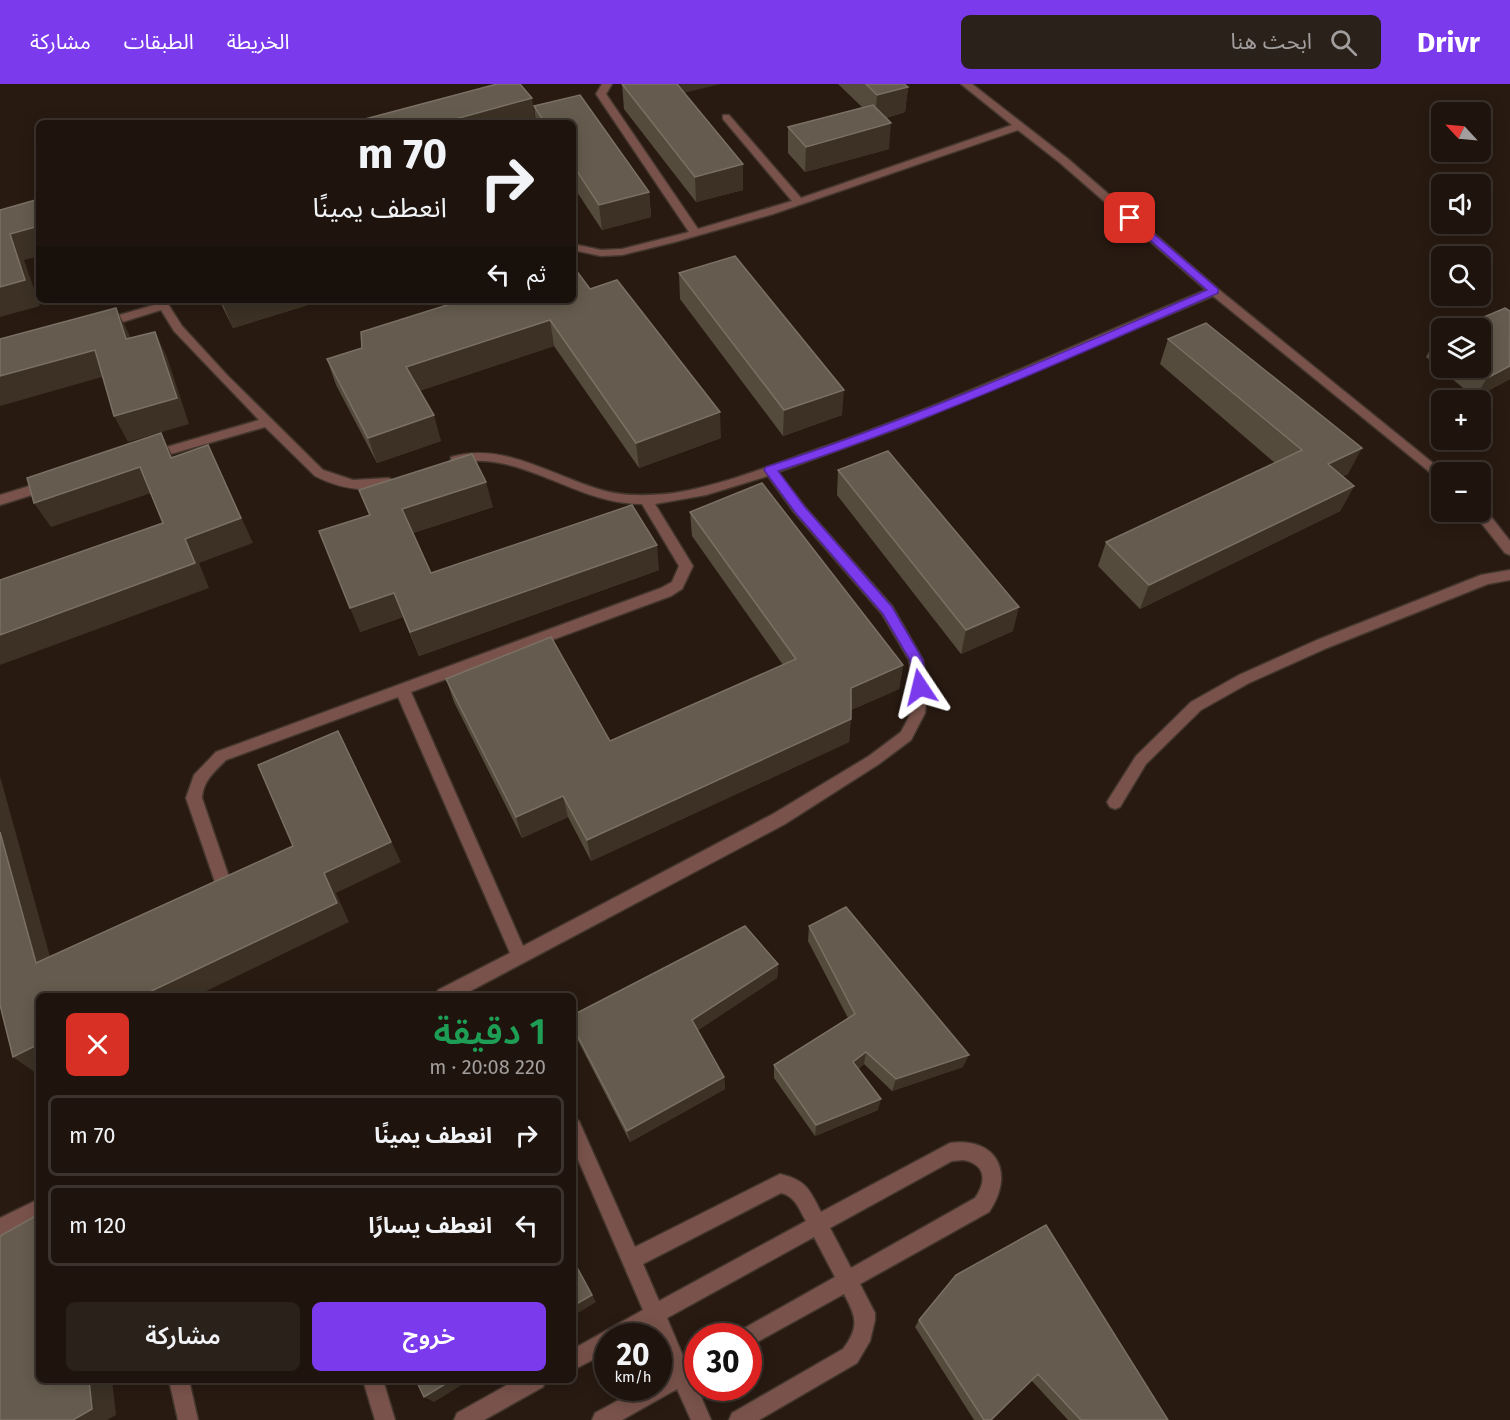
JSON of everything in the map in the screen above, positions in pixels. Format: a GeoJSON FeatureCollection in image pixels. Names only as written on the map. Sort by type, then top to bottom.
{"type":"FeatureCollection","features":[{"type":"Feature","properties":{"kind":"street"},"geometry":{"type":"LineString","coordinates":[[607,84],[601,94],[614,117],[695,233]]}},
{"type":"Feature","properties":{"kind":"street"},"geometry":{"type":"LineString","coordinates":[[966,84],[1063,160],[1214,291],[1431,469]]}},
{"type":"Feature","properties":{"kind":"street"},"geometry":{"type":"LineString","coordinates":[[726,117],[799,202]]}},
{"type":"Feature","properties":{"kind":"street"},"geometry":{"type":"LineString","coordinates":[[576,248],[602,253],[622,252],[695,233],[799,202],[1019,126]]}},
{"type":"Feature","properties":{"kind":"street"},"geometry":{"type":"LineString","coordinates":[[447,463],[458,459],[496,458],[596,493],[646,500],[677,497],[770,470],[854,442],[1082,349],[1214,291]]}},
{"type":"Feature","properties":{"kind":"street"},"geometry":{"type":"LineString","coordinates":[[94,327],[162,303],[190,343],[319,473],[338,483],[372,487],[403,478]]}},
{"type":"Feature","properties":{"kind":"street"},"geometry":{"type":"LineString","coordinates":[[134,461],[268,422]]}},
{"type":"Feature","properties":{"kind":"street"},"geometry":{"type":"LineString","coordinates":[[449,993],[779,819],[874,760],[906,736],[918,713],[920,687],[916,660],[887,610],[799,509],[770,470]]}},
{"type":"Feature","properties":{"kind":"street"},"geometry":{"type":"LineString","coordinates":[[0,500],[67,480]]}},
{"type":"Feature","properties":{"kind":"street"},"geometry":{"type":"LineString","coordinates":[[221,877],[194,798],[194,786],[221,756],[666,592],[677,585],[687,566],[646,500]]}},
{"type":"Feature","properties":{"kind":"street"},"geometry":{"type":"LineString","coordinates":[[1488,522],[1510,550]]}},
{"type":"Feature","properties":{"kind":"street"},"geometry":{"type":"LineString","coordinates":[[1115,802],[1141,760],[1180,721],[1205,701],[1244,679],[1322,644],[1486,579],[1510,575]]}},
{"type":"Feature","properties":{"kind":"street"},"geometry":{"type":"LineString","coordinates":[[402,689],[519,955]]}},
{"type":"Feature","properties":{"kind":"street"},"geometry":{"type":"LineString","coordinates":[[576,1134],[654,1315],[684,1363]]}},
{"type":"Feature","properties":{"kind":"street"},"geometry":{"type":"LineString","coordinates":[[639,1323],[950,1152],[963,1149],[978,1153],[989,1164],[995,1179],[992,1194],[982,1205],[762,1330]]}},
{"type":"Feature","properties":{"kind":"street"},"geometry":{"type":"LineString","coordinates":[[630,1260],[780,1183],[792,1185],[802,1195],[865,1313],[865,1330],[861,1344],[850,1356],[739,1420]]}},
{"type":"Feature","properties":{"kind":"street"},"geometry":{"type":"LineString","coordinates":[[0,1228],[36,1210]]}},
{"type":"Feature","properties":{"kind":"street"},"geometry":{"type":"LineString","coordinates":[[576,1358],[594,1349]]}},
{"type":"Feature","properties":{"kind":"street"},"geometry":{"type":"LineString","coordinates":[[602,1420],[684,1374]]}},
{"type":"Feature","properties":{"kind":"street"},"geometry":{"type":"LineString","coordinates":[[180,1383],[188,1420]]}},
{"type":"Feature","properties":{"kind":"street"},"geometry":{"type":"LineString","coordinates":[[374,1383],[386,1420]]}},
{"type":"Feature","properties":{"kind":"street"},"geometry":{"type":"LineString","coordinates":[[464,1420],[531,1383]]}},
{"type":"Feature","properties":{"kind":"street"},"geometry":{"type":"LineString","coordinates":[[696,1401],[701,1420]]}},
{"type":"Feature","properties":{"kind":"building"},"geometry":{"type":"Polygon","coordinates":[[[497,84],[520,84],[532,98],[452,120],[361,120],[497,84]]]}},
{"type":"Feature","properties":{"kind":"building"},"geometry":{"type":"Polygon","coordinates":[[[622,84],[677,84],[743,164],[695,177],[622,84]]]}},
{"type":"Feature","properties":{"kind":"building"},"geometry":{"type":"Polygon","coordinates":[[[866,84],[904,84],[908,87],[877,95],[866,84]]]}},
{"type":"Feature","properties":{"kind":"building"},"geometry":{"type":"Polygon","coordinates":[[[580,95],[649,192],[599,205],[576,170],[576,120],[543,120],[534,106],[580,95]]]}},
{"type":"Feature","properties":{"kind":"building"},"geometry":{"type":"Polygon","coordinates":[[[873,105],[891,123],[806,147],[788,127],[873,105]]]}},
{"type":"Feature","properties":{"kind":"building"},"geometry":{"type":"Polygon","coordinates":[[[36,200],[36,227],[10,234],[25,280],[0,287],[0,210],[36,200]]]}},
{"type":"Feature","properties":{"kind":"building"},"geometry":{"type":"Polygon","coordinates":[[[735,256],[844,390],[784,410],[679,273],[735,256]]]}},
{"type":"Feature","properties":{"kind":"building"},"geometry":{"type":"Polygon","coordinates":[[[576,270],[590,289],[617,280],[720,412],[636,443],[550,320],[406,367],[434,415],[368,438],[327,359],[362,348],[361,332],[453,303],[576,303],[576,270]]]}},
{"type":"Feature","properties":{"kind":"building"},"geometry":{"type":"Polygon","coordinates":[[[116,308],[126,339],[155,332],[177,398],[114,416],[95,350],[0,376],[0,339],[116,308]]]}},
{"type":"Feature","properties":{"kind":"building"},"geometry":{"type":"Polygon","coordinates":[[[1505,308],[1510,311],[1510,366],[1491,376],[1491,318],[1482,318],[1505,308]]]}},
{"type":"Feature","properties":{"kind":"building"},"geometry":{"type":"Polygon","coordinates":[[[1206,323],[1362,448],[1328,464],[1354,486],[1149,585],[1106,542],[1302,450],[1168,339],[1206,323]]]}},
{"type":"Feature","properties":{"kind":"building"},"geometry":{"type":"Polygon","coordinates":[[[161,433],[171,458],[208,445],[241,518],[185,539],[195,563],[0,635],[0,580],[163,523],[140,467],[34,503],[27,478],[161,433]]]}},
{"type":"Feature","properties":{"kind":"building"},"geometry":{"type":"Polygon","coordinates":[[[888,451],[1019,607],[966,630],[838,470],[888,451]]]}},
{"type":"Feature","properties":{"kind":"building"},"geometry":{"type":"Polygon","coordinates":[[[472,454],[486,482],[402,509],[431,573],[632,505],[657,545],[410,632],[394,593],[350,608],[319,531],[370,515],[359,490],[472,454]]]}},
{"type":"Feature","properties":{"kind":"building"},"geometry":{"type":"Polygon","coordinates":[[[762,483],[903,665],[851,688],[851,719],[587,840],[563,796],[516,817],[446,679],[551,637],[610,741],[796,659],[690,512],[762,483]]]}},
{"type":"Feature","properties":{"kind":"building"},"geometry":{"type":"Polygon","coordinates":[[[338,731],[391,842],[324,873],[337,903],[147,993],[36,993],[36,1046],[13,1057],[0,1005],[0,832],[36,963],[293,846],[258,765],[338,731]]]}},
{"type":"Feature","properties":{"kind":"building"},"geometry":{"type":"Polygon","coordinates":[[[846,907],[969,1055],[896,1079],[866,1052],[853,1062],[881,1099],[816,1125],[774,1065],[855,1014],[809,926],[846,907]]]}},
{"type":"Feature","properties":{"kind":"building"},"geometry":{"type":"Polygon","coordinates":[[[745,926],[778,964],[692,1020],[724,1077],[627,1131],[576,1033],[576,1013],[745,926]]]}},
{"type":"Feature","properties":{"kind":"building"},"geometry":{"type":"Polygon","coordinates":[[[36,1216],[36,1383],[89,1383],[92,1409],[73,1420],[0,1420],[0,1236],[36,1216]]]}},
{"type":"Feature","properties":{"kind":"building"},"geometry":{"type":"Polygon","coordinates":[[[1046,1225],[1168,1420],[1081,1420],[1038,1374],[991,1420],[984,1420],[919,1320],[956,1275],[1046,1225]]]}},
{"type":"Feature","properties":{"kind":"building"},"geometry":{"type":"Polygon","coordinates":[[[576,1266],[592,1295],[576,1304],[576,1266]]]}},
{"type":"Feature","properties":{"kind":"building"},"geometry":{"type":"Polygon","coordinates":[[[417,1383],[447,1383],[424,1397],[417,1383]]]}},
{"type":"Feature","properties":{"kind":"route"},"geometry":{"type":"LineString","coordinates":[[920,687],[916,660],[887,610],[799,509],[770,470],[854,442],[1082,349],[1214,291],[1130,218]]}}]}
